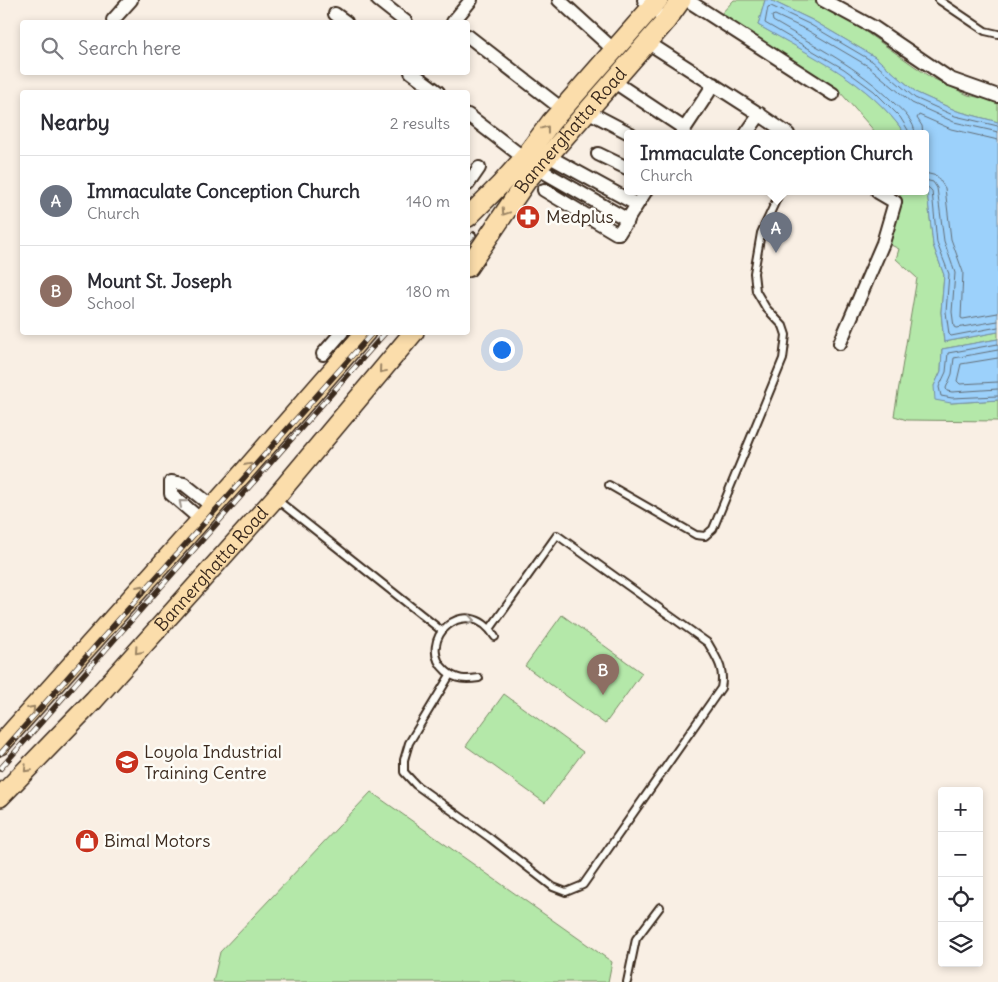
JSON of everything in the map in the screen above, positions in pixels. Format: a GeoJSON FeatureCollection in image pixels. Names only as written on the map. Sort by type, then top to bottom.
{"type":"FeatureCollection","features":[{"type":"Feature","properties":{"kind":"main road","name":"Bannerghatta Road"},"geometry":{"type":"LineString","coordinates":[[470,264],[527,180],[536,161],[587,111],[666,21],[681,0]]}},
{"type":"Feature","properties":{"kind":"main road"},"geometry":{"type":"LineString","coordinates":[[470,215],[500,185],[536,161],[562,109],[614,50],[651,2]]}},
{"type":"Feature","properties":{"kind":"main road"},"geometry":{"type":"LineString","coordinates":[[0,745],[207,514],[363,335]]}},
{"type":"Feature","properties":{"kind":"main road","name":"Bannerghatta Road"},"geometry":{"type":"LineString","coordinates":[[0,797],[94,700],[275,498],[411,335]]}},
{"type":"Feature","properties":{"kind":"street"},"geometry":{"type":"LineString","coordinates":[[113,20],[131,0]]}},
{"type":"Feature","properties":{"kind":"street"},"geometry":{"type":"LineString","coordinates":[[378,0],[403,20]]}},
{"type":"Feature","properties":{"kind":"street"},"geometry":{"type":"LineString","coordinates":[[455,20],[471,0]]}},
{"type":"Feature","properties":{"kind":"street"},"geometry":{"type":"LineString","coordinates":[[559,0],[614,50]]}},
{"type":"Feature","properties":{"kind":"street"},"geometry":{"type":"LineString","coordinates":[[687,0],[833,94]]}},
{"type":"Feature","properties":{"kind":"street"},"geometry":{"type":"LineString","coordinates":[[823,0],[873,27],[950,79],[998,96]]}},
{"type":"Feature","properties":{"kind":"street"},"geometry":{"type":"LineString","coordinates":[[651,2],[666,21]]}},
{"type":"Feature","properties":{"kind":"street"},"geometry":{"type":"LineString","coordinates":[[335,14],[343,20]]}},
{"type":"Feature","properties":{"kind":"street"},"geometry":{"type":"LineString","coordinates":[[470,38],[562,109]]}},
{"type":"Feature","properties":{"kind":"street"},"geometry":{"type":"LineString","coordinates":[[647,42],[782,130]]}},
{"type":"Feature","properties":{"kind":"street"},"geometry":{"type":"LineString","coordinates":[[415,75],[435,90]]}},
{"type":"Feature","properties":{"kind":"street"},"geometry":{"type":"LineString","coordinates":[[613,81],[680,130]]}},
{"type":"Feature","properties":{"kind":"street"},"geometry":{"type":"LineString","coordinates":[[684,130],[714,84]]}},
{"type":"Feature","properties":{"kind":"street"},"geometry":{"type":"LineString","coordinates":[[587,111],[624,130]]}},
{"type":"Feature","properties":{"kind":"street"},"geometry":{"type":"LineString","coordinates":[[749,130],[760,114]]}},
{"type":"Feature","properties":{"kind":"street"},"geometry":{"type":"LineString","coordinates":[[470,116],[628,220]]}},
{"type":"Feature","properties":{"kind":"street"},"geometry":{"type":"LineString","coordinates":[[598,154],[624,167]]}},
{"type":"Feature","properties":{"kind":"street"},"geometry":{"type":"LineString","coordinates":[[536,161],[634,203],[638,203]]}},
{"type":"Feature","properties":{"kind":"street"},"geometry":{"type":"LineString","coordinates":[[470,181],[479,168]]}},
{"type":"Feature","properties":{"kind":"street"},"geometry":{"type":"LineString","coordinates":[[544,190],[612,232],[619,233],[644,195]]}},
{"type":"Feature","properties":{"kind":"street"},"geometry":{"type":"LineString","coordinates":[[840,343],[883,243],[895,202],[883,195]]}},
{"type":"Feature","properties":{"kind":"street"},"geometry":{"type":"LineString","coordinates":[[323,354],[339,335]]}},
{"type":"Feature","properties":{"kind":"lane"},"geometry":{"type":"LineString","coordinates":[[939,0],[984,31],[998,34]]}},
{"type":"Feature","properties":{"kind":"lane"},"geometry":{"type":"LineString","coordinates":[[609,485],[696,535],[705,536],[713,530],[783,359],[786,335],[782,326],[766,308],[756,291],[754,273],[761,234],[779,195]]}},
{"type":"Feature","properties":{"kind":"lane"},"geometry":{"type":"LineString","coordinates":[[275,498],[442,630]]}},
{"type":"Feature","properties":{"kind":"lane"},"geometry":{"type":"LineString","coordinates":[[450,675],[408,742],[404,760],[404,772],[416,784],[553,887],[566,892],[583,885],[721,688],[724,676],[718,660],[708,643],[557,535],[490,629]]}},
{"type":"Feature","properties":{"kind":"lane"},"geometry":{"type":"LineString","coordinates":[[479,678],[469,680],[450,675],[438,660],[437,640],[442,630],[448,624],[466,618],[475,619],[483,623],[495,637]]}},
{"type":"Feature","properties":{"kind":"lane"},"geometry":{"type":"LineString","coordinates":[[627,982],[636,939],[660,907]]}},
{"type":"Feature","properties":{"kind":"green space"},"geometry":{"type":"Polygon","coordinates":[[[734,0],[765,0],[758,25],[838,71],[875,99],[902,130],[873,130],[840,92],[718,17],[734,0]]]}},
{"type":"Feature","properties":{"kind":"green space"},"geometry":{"type":"Polygon","coordinates":[[[770,0],[816,0],[830,7],[930,77],[968,95],[998,102],[998,122],[957,111],[917,93],[875,57],[812,20],[770,0]]]}},
{"type":"Feature","properties":{"kind":"green space"},"geometry":{"type":"Polygon","coordinates":[[[900,195],[927,195],[933,245],[944,275],[941,312],[944,342],[998,332],[998,339],[942,349],[941,371],[934,386],[951,403],[998,400],[998,421],[907,420],[894,416],[917,278],[896,259],[899,249],[889,244],[900,195]]]}},
{"type":"Feature","properties":{"kind":"green space"},"geometry":{"type":"Polygon","coordinates":[[[562,615],[642,673],[605,724],[525,666],[562,615]]]}},
{"type":"Feature","properties":{"kind":"green space"},"geometry":{"type":"Polygon","coordinates":[[[504,694],[583,752],[545,803],[466,746],[504,694]]]}},
{"type":"Feature","properties":{"kind":"green space"},"geometry":{"type":"Polygon","coordinates":[[[371,792],[612,962],[608,982],[213,982],[220,952],[371,792]]]}},
{"type":"Feature","properties":{"kind":"water"},"geometry":{"type":"Polygon","coordinates":[[[765,0],[770,0],[812,20],[875,57],[917,93],[957,111],[998,122],[998,332],[944,342],[941,312],[944,275],[933,245],[927,195],[929,195],[929,130],[902,130],[875,99],[857,85],[819,59],[758,25],[765,0]]]}},
{"type":"Feature","properties":{"kind":"water"},"geometry":{"type":"Polygon","coordinates":[[[998,339],[998,400],[951,403],[935,400],[934,386],[941,371],[942,349],[998,339]]]}},
{"type":"Feature","properties":{"kind":"railway"},"geometry":{"type":"LineString","coordinates":[[470,239],[474,234]]}},
{"type":"Feature","properties":{"kind":"railway"},"geometry":{"type":"LineString","coordinates":[[0,754],[370,335]]}},
{"type":"Feature","properties":{"kind":"railway"},"geometry":{"type":"LineString","coordinates":[[0,769],[383,335]]}},
{"type":"Feature","properties":{"kind":"place","name":"Medplus"},"geometry":{"type":"Point","coordinates":[528,217]}},
{"type":"Feature","properties":{"kind":"place","name":"Immaculate Conception Church"},"geometry":{"type":"Point","coordinates":[776,253]}},
{"type":"Feature","properties":{"kind":"place","name":"Mount St. Joseph"},"geometry":{"type":"Point","coordinates":[603,695]}},
{"type":"Feature","properties":{"kind":"place","name":"Loyola Industrial Training Centre"},"geometry":{"type":"Point","coordinates":[127,762]}},
{"type":"Feature","properties":{"kind":"place","name":"Bimal Motors"},"geometry":{"type":"Point","coordinates":[87,841]}}]}
